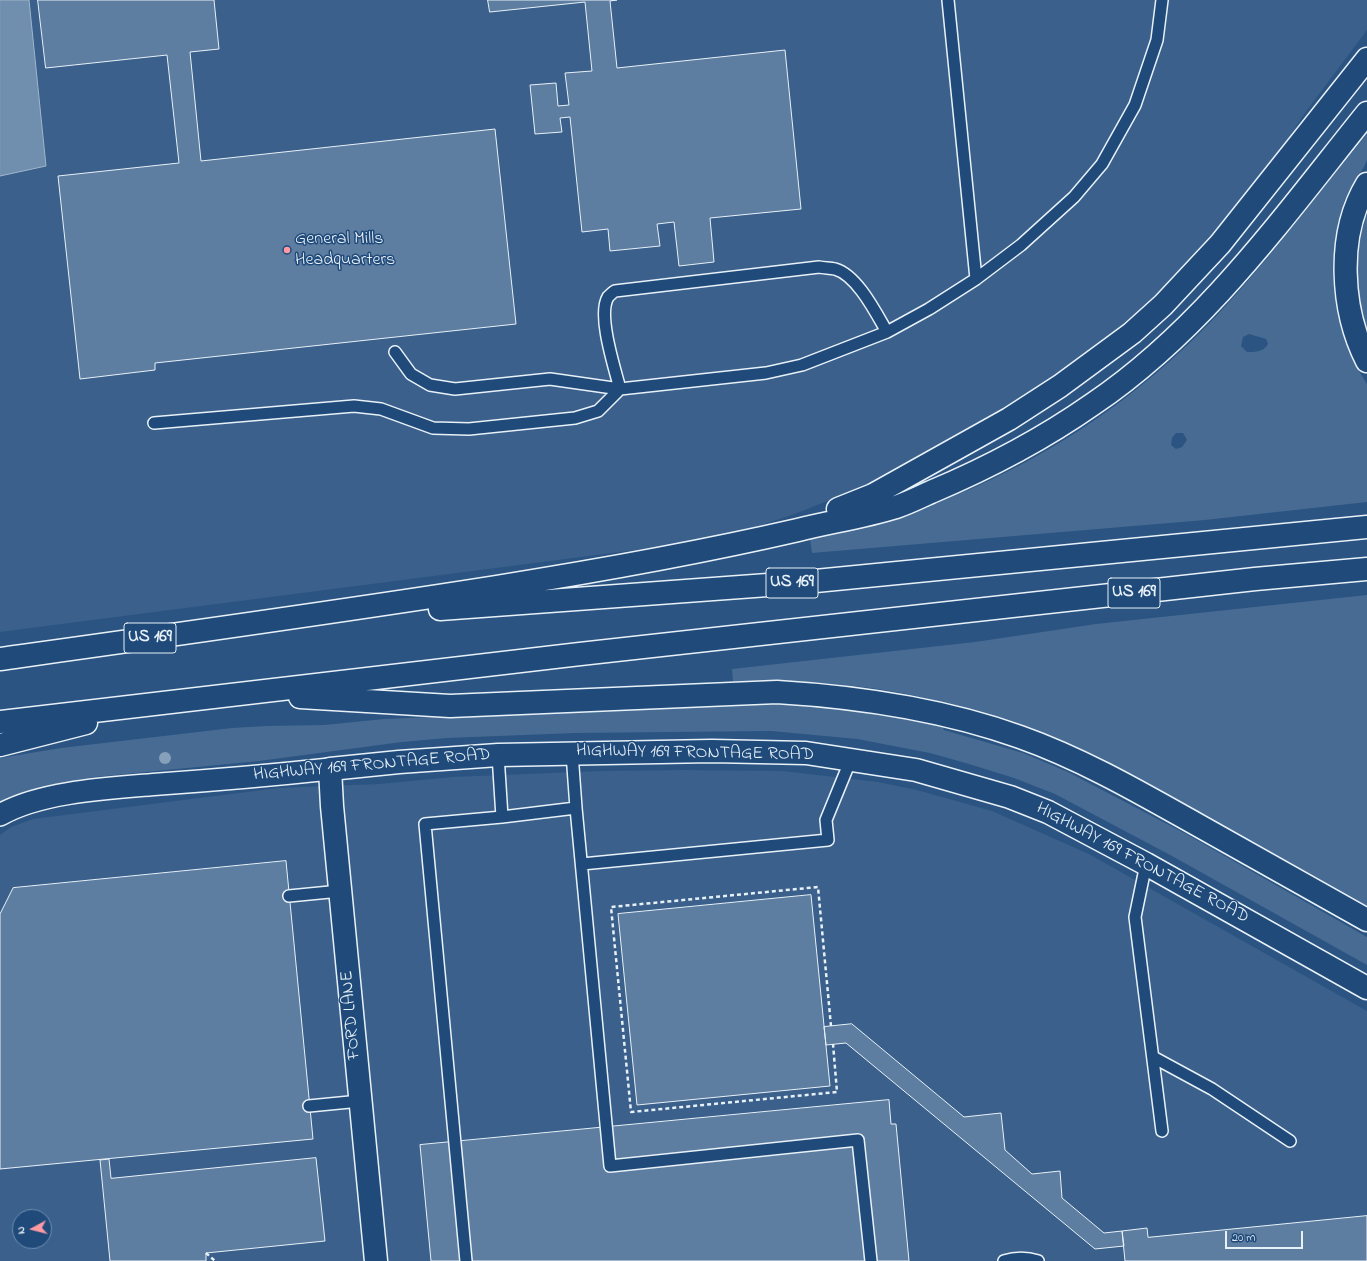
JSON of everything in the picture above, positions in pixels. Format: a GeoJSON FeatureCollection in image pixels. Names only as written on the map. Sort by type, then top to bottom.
{"type":"FeatureCollection","features":[{"type":"Feature","properties":{"kind":"main road"},"geometry":{"type":"LineString","coordinates":[[766,537],[873,495],[1016,414],[1060,386],[1132,333],[1163,305],[1220,244],[1367,59]]}},
{"type":"Feature","properties":{"kind":"main road"},"geometry":{"type":"LineString","coordinates":[[301,618],[578,574],[668,558],[896,507],[959,481],[1032,443],[1097,402],[1169,342],[1209,304],[1274,228],[1367,113]]}},
{"type":"Feature","properties":{"kind":"main road"},"geometry":{"type":"LineString","coordinates":[[1367,184],[1356,209],[1345,262],[1346,286],[1351,317],[1361,349],[1367,361]]}},
{"type":"Feature","properties":{"kind":"main road","name":"US 169"},"geometry":{"type":"LineString","coordinates":[[0,659],[301,618],[795,583],[1367,527]]}},
{"type":"Feature","properties":{"kind":"main road","name":"US 169"},"geometry":{"type":"LineString","coordinates":[[0,722],[233,694],[1255,580],[1367,569]]}},
{"type":"Feature","properties":{"kind":"main road"},"geometry":{"type":"LineString","coordinates":[[233,694],[450,706],[777,692],[830,695],[879,701],[936,713],[984,726],[1020,737],[1060,753],[1115,779],[1367,920]]}},
{"type":"Feature","properties":{"kind":"main road"},"geometry":{"type":"LineString","coordinates":[[0,745],[164,703]]}},
{"type":"Feature","properties":{"kind":"main road","name":"HIGHWAY 169 FRONTAGE ROAD"},"geometry":{"type":"LineString","coordinates":[[330,769],[399,762],[498,755],[767,751],[806,753],[916,770],[1010,797],[1048,812],[1146,864],[1367,988]]}},
{"type":"Feature","properties":{"kind":"main road","name":"FORD LANE"},"geometry":{"type":"LineString","coordinates":[[330,769],[340,891],[376,1261]]}},
{"type":"Feature","properties":{"kind":"street","name":"HIGHWAY 169 FRONTAGE ROAD"},"geometry":{"type":"LineString","coordinates":[[0,815],[22,805],[56,797],[109,789],[330,769]]}},
{"type":"Feature","properties":{"kind":"lane"},"geometry":{"type":"LineString","coordinates":[[948,0],[976,280]]}},
{"type":"Feature","properties":{"kind":"lane"},"geometry":{"type":"LineString","coordinates":[[395,352],[411,374],[430,385],[455,389],[550,379],[620,389],[766,373],[802,364],[887,332],[929,310],[976,280],[1021,244],[1074,197],[1102,164],[1135,105],[1157,40],[1162,0]]}},
{"type":"Feature","properties":{"kind":"lane"},"geometry":{"type":"LineString","coordinates":[[620,389],[606,333],[605,312],[608,297],[615,291],[819,267],[836,269],[851,279],[861,291],[887,332]]}},
{"type":"Feature","properties":{"kind":"lane"},"geometry":{"type":"LineString","coordinates":[[154,423],[354,406],[380,409],[433,428],[469,429],[575,418],[598,411],[620,389]]}},
{"type":"Feature","properties":{"kind":"lane"},"geometry":{"type":"LineString","coordinates":[[572,753],[610,1166],[858,1140],[871,1261]]}},
{"type":"Feature","properties":{"kind":"lane"},"geometry":{"type":"LineString","coordinates":[[498,755],[502,817]]}},
{"type":"Feature","properties":{"kind":"lane"},"geometry":{"type":"LineString","coordinates":[[582,864],[828,840],[826,820],[851,759]]}},
{"type":"Feature","properties":{"kind":"lane"},"geometry":{"type":"LineString","coordinates":[[466,1261],[425,824],[576,808]]}},
{"type":"Feature","properties":{"kind":"lane"},"geometry":{"type":"LineString","coordinates":[[1146,864],[1136,917],[1162,1131]]}},
{"type":"Feature","properties":{"kind":"lane"},"geometry":{"type":"LineString","coordinates":[[289,896],[340,891]]}},
{"type":"Feature","properties":{"kind":"lane"},"geometry":{"type":"LineString","coordinates":[[1153,1057],[1212,1090],[1290,1141]]}},
{"type":"Feature","properties":{"kind":"lane"},"geometry":{"type":"LineString","coordinates":[[309,1106],[360,1101]]}},
{"type":"Feature","properties":{"kind":"lane"},"geometry":{"type":"LineString","coordinates":[[1004,1261],[1015,1257],[1028,1258],[1038,1261]]}},
{"type":"Feature","properties":{"kind":"path"},"geometry":{"type":"LineString","coordinates":[[832,1026],[818,887],[611,907],[631,1112],[837,1092],[833,1044]]}},
{"type":"Feature","properties":{"kind":"path"},"geometry":{"type":"LineString","coordinates":[[206,1253],[214,1261]]}},
{"type":"Feature","properties":{"kind":"shaded area"},"geometry":{"type":"Polygon","coordinates":[[[0,0],[1367,0],[1367,30],[1302,117],[1268,171],[1178,276],[1136,316],[1041,388],[962,434],[870,484],[800,512],[762,525],[682,544],[0,632],[0,0]]]}},
{"type":"Feature","properties":{"kind":"shaded area"},"geometry":{"type":"Polygon","coordinates":[[[0,0],[29,0],[46,166],[0,176],[0,0]]]}},
{"type":"Feature","properties":{"kind":"shaded area"},"geometry":{"type":"Polygon","coordinates":[[[1367,134],[1366,163],[1345,199],[1338,222],[1334,246],[1333,270],[1334,294],[1338,318],[1345,341],[1367,384],[1367,502],[1205,520],[812,553],[810,539],[868,526],[924,508],[980,485],[1033,458],[1084,427],[1133,392],[1178,354],[1220,312],[1276,247],[1367,134]],[[1249,334],[1243,337],[1241,346],[1247,352],[1262,350],[1268,344],[1266,339],[1249,334]],[[1176,433],[1172,438],[1171,445],[1176,449],[1182,447],[1187,440],[1183,433],[1176,433]]]}},
{"type":"Feature","properties":{"kind":"shaded area"},"geometry":{"type":"Polygon","coordinates":[[[1367,214],[1367,330],[1360,301],[1357,272],[1360,243],[1367,214]]]}},
{"type":"Feature","properties":{"kind":"shaded area"},"geometry":{"type":"Polygon","coordinates":[[[1367,595],[1367,909],[1125,772],[1074,750],[966,710],[921,697],[868,688],[814,683],[733,682],[732,669],[975,642],[1096,624],[1367,595]]]}},
{"type":"Feature","properties":{"kind":"shaded area"},"geometry":{"type":"Polygon","coordinates":[[[758,703],[828,706],[920,720],[942,726],[944,730],[1023,753],[1068,772],[1188,835],[1367,937],[1367,965],[1172,856],[1055,794],[1014,778],[930,753],[857,739],[771,731],[576,733],[447,738],[402,742],[259,761],[95,777],[39,787],[0,802],[0,758],[61,748],[232,728],[324,725],[384,719],[758,703]]]}},
{"type":"Feature","properties":{"kind":"shaded area"},"geometry":{"type":"Polygon","coordinates":[[[601,771],[783,771],[878,782],[917,790],[992,811],[1089,854],[1367,1011],[1367,1261],[0,1261],[0,835],[11,827],[33,819],[278,788],[379,784],[452,777],[601,771]]]}},
{"type":"Feature","properties":{"kind":"building","name":"General Mills Headquarters"},"geometry":{"type":"Polygon","coordinates":[[[38,0],[214,0],[219,49],[190,52],[201,161],[495,129],[516,324],[155,363],[155,370],[80,379],[58,176],[179,163],[167,55],[46,68],[38,0]]]}},
{"type":"Feature","properties":{"kind":"building"},"geometry":{"type":"Polygon","coordinates":[[[488,0],[617,0],[610,1],[617,68],[785,50],[801,209],[710,218],[714,262],[679,266],[674,222],[657,224],[660,246],[610,251],[608,229],[582,232],[570,117],[560,118],[562,132],[535,134],[530,85],[556,83],[558,106],[569,105],[565,73],[592,71],[585,2],[490,12],[488,0]]]}},
{"type":"Feature","properties":{"kind":"building"},"geometry":{"type":"Polygon","coordinates":[[[286,861],[313,1139],[0,1169],[0,914],[13,888],[286,861]]]}},
{"type":"Feature","properties":{"kind":"building"},"geometry":{"type":"Polygon","coordinates":[[[811,895],[830,1086],[637,1105],[618,914],[811,895]]]}},
{"type":"Feature","properties":{"kind":"building"},"geometry":{"type":"Polygon","coordinates":[[[852,1024],[964,1117],[1001,1113],[1005,1150],[1032,1174],[1060,1171],[1062,1198],[1104,1233],[1122,1231],[1124,1246],[1095,1249],[846,1043],[826,1045],[824,1027],[852,1024]]]}},
{"type":"Feature","properties":{"kind":"building"},"geometry":{"type":"Polygon","coordinates":[[[889,1100],[891,1124],[896,1124],[909,1261],[431,1261],[420,1145],[889,1100]]]}},
{"type":"Feature","properties":{"kind":"building"},"geometry":{"type":"Polygon","coordinates":[[[316,1158],[325,1241],[206,1253],[206,1261],[110,1261],[100,1160],[109,1159],[111,1178],[316,1158]]]}},
{"type":"Feature","properties":{"kind":"building"},"geometry":{"type":"Polygon","coordinates":[[[1367,1216],[1367,1261],[1125,1261],[1122,1231],[1147,1228],[1148,1237],[1367,1216]]]}},
{"type":"Feature","properties":{"kind":"place","name":"General Mills Headquarters"},"geometry":{"type":"Point","coordinates":[287,250]}}]}
